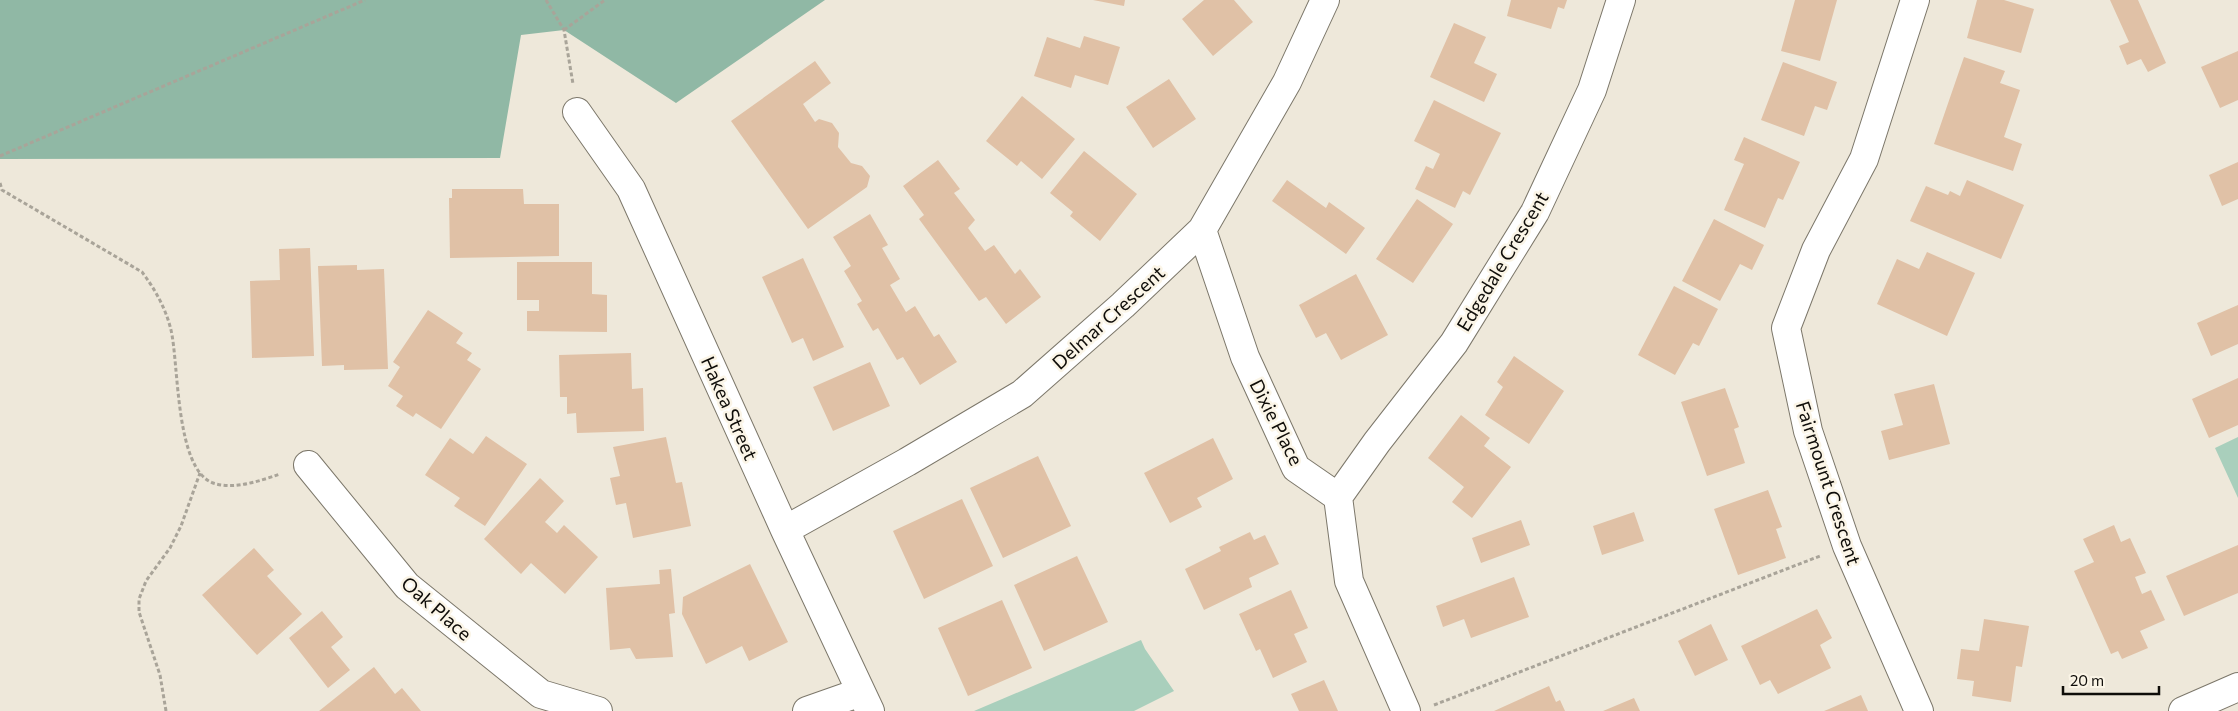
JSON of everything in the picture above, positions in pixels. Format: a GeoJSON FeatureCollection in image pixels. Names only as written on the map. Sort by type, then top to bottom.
{"type":"FeatureCollection","features":[{"type":"Feature","properties":{"kind":"street","name":"Delmar Crescent"},"geometry":{"type":"LineString","coordinates":[[785,530],[907,462],[1022,394],[1123,305],[1202,230],[1287,82],[1325,0]]}},
{"type":"Feature","properties":{"kind":"street","name":"Edgedale Crescent"},"geometry":{"type":"LineString","coordinates":[[1338,497],[1377,442],[1454,343],[1534,212],[1592,90],[1621,0]]}},
{"type":"Feature","properties":{"kind":"street","name":"Fairmount Crescent"},"geometry":{"type":"LineString","coordinates":[[1915,0],[1864,159],[1816,250],[1786,328],[1808,431],[1847,546],[1919,711]]}},
{"type":"Feature","properties":{"kind":"street","name":"Hakea Street"},"geometry":{"type":"LineString","coordinates":[[577,112],[631,189],[785,530],[866,701]]}},
{"type":"Feature","properties":{"kind":"street","name":"Dixie Place"},"geometry":{"type":"LineString","coordinates":[[1202,230],[1245,357],[1296,468],[1338,497]]}},
{"type":"Feature","properties":{"kind":"street","name":"Oak Place"},"geometry":{"type":"LineString","coordinates":[[308,465],[407,586],[541,694],[598,711]]}},
{"type":"Feature","properties":{"kind":"street"},"geometry":{"type":"LineString","coordinates":[[1338,497],[1349,581],[1418,709]]}},
{"type":"Feature","properties":{"kind":"street"},"geometry":{"type":"LineString","coordinates":[[2183,711],[2238,687]]}},
{"type":"Feature","properties":{"kind":"street"},"geometry":{"type":"LineString","coordinates":[[808,711],[866,701]]}},
{"type":"Feature","properties":{"kind":"path"},"geometry":{"type":"LineString","coordinates":[[0,156],[365,0]]}},
{"type":"Feature","properties":{"kind":"path"},"geometry":{"type":"LineString","coordinates":[[546,0],[564,30],[577,112]]}},
{"type":"Feature","properties":{"kind":"path"},"geometry":{"type":"LineString","coordinates":[[564,30],[605,0]]}},
{"type":"Feature","properties":{"kind":"path"},"geometry":{"type":"LineString","coordinates":[[0,183],[2,190],[142,272],[155,289],[170,329],[182,429],[200,473],[212,483],[233,486],[274,476]]}},
{"type":"Feature","properties":{"kind":"path"},"geometry":{"type":"LineString","coordinates":[[166,711],[160,675],[138,612],[139,599],[146,581],[170,548],[181,526],[200,473]]}},
{"type":"Feature","properties":{"kind":"path"},"geometry":{"type":"LineString","coordinates":[[1418,709],[1847,546]]}},
{"type":"Feature","properties":{"kind":"green space"},"geometry":{"type":"Polygon","coordinates":[[[0,0],[825,0],[676,103],[564,30],[521,35],[500,158],[0,159],[0,0]]]}},
{"type":"Feature","properties":{"kind":"green space"},"geometry":{"type":"Polygon","coordinates":[[[2238,437],[2238,498],[2215,448],[2238,437]]]}},
{"type":"Feature","properties":{"kind":"green space"},"geometry":{"type":"Polygon","coordinates":[[[1141,640],[1145,649],[1174,691],[1134,711],[974,711],[1141,640]]]}},
{"type":"Feature","properties":{"kind":"building"},"geometry":{"type":"Polygon","coordinates":[[[1093,0],[1125,0],[1124,6],[1093,0]]]}},
{"type":"Feature","properties":{"kind":"building"},"geometry":{"type":"Polygon","coordinates":[[[1204,0],[1234,0],[1253,22],[1213,56],[1182,19],[1204,0]]]}},
{"type":"Feature","properties":{"kind":"building"},"geometry":{"type":"Polygon","coordinates":[[[1511,0],[1567,0],[1564,9],[1558,7],[1551,29],[1507,16],[1511,0]]]}},
{"type":"Feature","properties":{"kind":"building"},"geometry":{"type":"Polygon","coordinates":[[[1795,0],[1837,0],[1820,61],[1781,51],[1795,0]]]}},
{"type":"Feature","properties":{"kind":"building"},"geometry":{"type":"Polygon","coordinates":[[[1977,0],[2004,0],[2034,9],[2021,53],[1967,38],[1977,0]]]}},
{"type":"Feature","properties":{"kind":"building"},"geometry":{"type":"Polygon","coordinates":[[[2110,0],[2138,0],[2166,63],[2148,72],[2141,59],[2127,65],[2119,46],[2129,42],[2110,0]]]}},
{"type":"Feature","properties":{"kind":"building"},"geometry":{"type":"Polygon","coordinates":[[[1454,23],[1486,37],[1474,63],[1497,74],[1484,102],[1430,77],[1454,23]]]}},
{"type":"Feature","properties":{"kind":"building"},"geometry":{"type":"Polygon","coordinates":[[[1084,36],[1120,47],[1108,85],[1075,75],[1071,88],[1034,76],[1047,37],[1080,48],[1084,36]]]}},
{"type":"Feature","properties":{"kind":"building"},"geometry":{"type":"Polygon","coordinates":[[[2238,51],[2238,100],[2220,108],[2201,67],[2238,51]]]}},
{"type":"Feature","properties":{"kind":"building"},"geometry":{"type":"Polygon","coordinates":[[[1964,57],[2005,71],[2000,83],[2020,90],[2004,137],[2022,144],[2013,171],[1934,144],[1964,57]]]}},
{"type":"Feature","properties":{"kind":"building"},"geometry":{"type":"Polygon","coordinates":[[[815,61],[831,83],[803,104],[815,122],[819,119],[832,123],[839,133],[838,147],[851,163],[862,166],[870,176],[867,187],[808,229],[731,121],[815,61]]]}},
{"type":"Feature","properties":{"kind":"building"},"geometry":{"type":"Polygon","coordinates":[[[1783,62],[1837,82],[1827,110],[1815,106],[1804,136],[1761,120],[1783,62]]]}},
{"type":"Feature","properties":{"kind":"building"},"geometry":{"type":"Polygon","coordinates":[[[1169,79],[1196,119],[1153,148],[1126,107],[1169,79]]]}},
{"type":"Feature","properties":{"kind":"building"},"geometry":{"type":"Polygon","coordinates":[[[1022,96],[1075,139],[1042,179],[1021,161],[1017,166],[986,141],[1022,96]]]}},
{"type":"Feature","properties":{"kind":"building"},"geometry":{"type":"Polygon","coordinates":[[[1434,100],[1501,133],[1470,195],[1463,191],[1455,208],[1415,189],[1426,166],[1433,169],[1440,154],[1414,141],[1434,100]]]}},
{"type":"Feature","properties":{"kind":"building"},"geometry":{"type":"Polygon","coordinates":[[[1744,137],[1800,162],[1783,200],[1778,198],[1765,228],[1724,210],[1744,164],[1734,160],[1744,137]]]}},
{"type":"Feature","properties":{"kind":"building"},"geometry":{"type":"Polygon","coordinates":[[[1084,151],[1137,194],[1100,241],[1070,216],[1073,212],[1050,193],[1084,151]]]}},
{"type":"Feature","properties":{"kind":"building"},"geometry":{"type":"Polygon","coordinates":[[[938,160],[960,189],[954,193],[975,220],[968,228],[985,251],[994,245],[1015,274],[1020,269],[1041,297],[1006,324],[986,297],[979,301],[919,219],[924,215],[903,186],[938,160]]]}},
{"type":"Feature","properties":{"kind":"building"},"geometry":{"type":"Polygon","coordinates":[[[2238,162],[2238,199],[2222,206],[2209,175],[2238,162]]]}},
{"type":"Feature","properties":{"kind":"building"},"geometry":{"type":"Polygon","coordinates":[[[1287,180],[1326,208],[1329,202],[1365,228],[1346,254],[1272,201],[1287,180]]]}},
{"type":"Feature","properties":{"kind":"building"},"geometry":{"type":"Polygon","coordinates":[[[1967,180],[2024,205],[2001,259],[1910,221],[1926,186],[1948,195],[1950,191],[1960,196],[1967,180]]]}},
{"type":"Feature","properties":{"kind":"building"},"geometry":{"type":"Polygon","coordinates":[[[452,189],[523,189],[524,204],[559,204],[559,256],[450,258],[449,198],[452,198],[452,189]]]}},
{"type":"Feature","properties":{"kind":"building"},"geometry":{"type":"Polygon","coordinates":[[[1417,199],[1453,224],[1413,283],[1376,259],[1417,199]]]}},
{"type":"Feature","properties":{"kind":"building"},"geometry":{"type":"Polygon","coordinates":[[[870,214],[888,245],[882,248],[900,279],[890,285],[906,312],[915,306],[934,337],[939,334],[957,362],[920,385],[903,357],[897,360],[878,328],[873,331],[857,304],[862,301],[844,271],[851,266],[833,237],[870,214]]]}},
{"type":"Feature","properties":{"kind":"building"},"geometry":{"type":"Polygon","coordinates":[[[1714,219],[1764,245],[1752,270],[1740,264],[1720,301],[1682,281],[1714,219]]]}},
{"type":"Feature","properties":{"kind":"building"},"geometry":{"type":"Polygon","coordinates":[[[310,248],[314,356],[252,358],[250,281],[280,280],[279,249],[310,248]]]}},
{"type":"Feature","properties":{"kind":"building"},"geometry":{"type":"Polygon","coordinates":[[[1927,252],[1975,273],[1947,336],[1877,304],[1897,259],[1919,269],[1927,252]]]}},
{"type":"Feature","properties":{"kind":"building"},"geometry":{"type":"Polygon","coordinates":[[[803,258],[844,347],[813,361],[803,338],[792,343],[762,277],[803,258]]]}},
{"type":"Feature","properties":{"kind":"building"},"geometry":{"type":"Polygon","coordinates":[[[517,262],[592,262],[592,294],[607,295],[607,332],[527,331],[527,311],[539,311],[539,300],[517,300],[517,262]]]}},
{"type":"Feature","properties":{"kind":"building"},"geometry":{"type":"Polygon","coordinates":[[[357,265],[357,270],[384,269],[388,369],[344,370],[344,365],[322,366],[318,266],[357,265]]]}},
{"type":"Feature","properties":{"kind":"building"},"geometry":{"type":"Polygon","coordinates":[[[1356,274],[1388,335],[1341,360],[1326,333],[1316,338],[1299,305],[1356,274]]]}},
{"type":"Feature","properties":{"kind":"building"},"geometry":{"type":"Polygon","coordinates":[[[1674,286],[1718,309],[1699,346],[1693,343],[1675,375],[1638,355],[1674,286]]]}},
{"type":"Feature","properties":{"kind":"building"},"geometry":{"type":"Polygon","coordinates":[[[2238,305],[2238,344],[2211,356],[2197,323],[2238,305]]]}},
{"type":"Feature","properties":{"kind":"building"},"geometry":{"type":"Polygon","coordinates":[[[428,310],[463,333],[456,343],[472,353],[467,360],[481,369],[441,429],[416,413],[413,417],[396,406],[403,396],[388,386],[400,367],[393,362],[428,310]]]}},
{"type":"Feature","properties":{"kind":"building"},"geometry":{"type":"Polygon","coordinates":[[[631,353],[632,389],[643,388],[644,431],[577,433],[576,413],[567,414],[567,397],[560,397],[559,355],[631,353]]]}},
{"type":"Feature","properties":{"kind":"building"},"geometry":{"type":"Polygon","coordinates":[[[1514,356],[1564,391],[1529,444],[1485,415],[1503,387],[1497,382],[1514,356]]]}},
{"type":"Feature","properties":{"kind":"building"},"geometry":{"type":"Polygon","coordinates":[[[870,362],[890,406],[833,431],[813,387],[870,362]]]}},
{"type":"Feature","properties":{"kind":"building"},"geometry":{"type":"Polygon","coordinates":[[[2238,378],[2238,425],[2209,438],[2192,399],[2238,378]]]}},
{"type":"Feature","properties":{"kind":"building"},"geometry":{"type":"Polygon","coordinates":[[[1934,384],[1950,444],[1889,460],[1881,431],[1903,425],[1894,394],[1934,384]]]}},
{"type":"Feature","properties":{"kind":"building"},"geometry":{"type":"Polygon","coordinates":[[[1725,388],[1739,427],[1734,429],[1745,463],[1707,476],[1681,402],[1725,388]]]}},
{"type":"Feature","properties":{"kind":"building"},"geometry":{"type":"Polygon","coordinates":[[[1461,415],[1490,438],[1484,446],[1511,467],[1472,518],[1452,502],[1464,487],[1428,458],[1461,415]]]}},
{"type":"Feature","properties":{"kind":"building"},"geometry":{"type":"Polygon","coordinates":[[[486,436],[527,464],[485,526],[454,506],[460,498],[425,475],[450,438],[473,454],[486,436]]]}},
{"type":"Feature","properties":{"kind":"building"},"geometry":{"type":"Polygon","coordinates":[[[666,437],[676,483],[682,482],[691,526],[633,538],[626,503],[616,505],[610,478],[620,476],[613,447],[666,437]]]}},
{"type":"Feature","properties":{"kind":"building"},"geometry":{"type":"Polygon","coordinates":[[[1213,438],[1233,479],[1197,498],[1202,507],[1170,523],[1144,473],[1213,438]]]}},
{"type":"Feature","properties":{"kind":"building"},"geometry":{"type":"Polygon","coordinates":[[[1038,456],[1071,526],[1003,558],[970,488],[1038,456]]]}},
{"type":"Feature","properties":{"kind":"building"},"geometry":{"type":"Polygon","coordinates":[[[540,478],[564,501],[545,522],[557,533],[564,525],[598,557],[565,594],[531,563],[521,574],[484,539],[540,478]]]}},
{"type":"Feature","properties":{"kind":"building"},"geometry":{"type":"Polygon","coordinates":[[[1768,490],[1782,527],[1776,529],[1786,558],[1738,575],[1714,509],[1768,490]]]}},
{"type":"Feature","properties":{"kind":"building"},"geometry":{"type":"Polygon","coordinates":[[[962,499],[993,566],[924,599],[893,531],[962,499]]]}},
{"type":"Feature","properties":{"kind":"building"},"geometry":{"type":"Polygon","coordinates":[[[1634,512],[1644,541],[1602,555],[1593,526],[1634,512]]]}},
{"type":"Feature","properties":{"kind":"building"},"geometry":{"type":"Polygon","coordinates":[[[1521,520],[1530,545],[1481,563],[1472,538],[1521,520]]]}},
{"type":"Feature","properties":{"kind":"building"},"geometry":{"type":"Polygon","coordinates":[[[2114,525],[2121,542],[2130,538],[2146,573],[2135,577],[2142,594],[2151,590],[2165,620],[2140,631],[2148,648],[2122,659],[2118,651],[2111,654],[2074,571],[2094,562],[2083,539],[2114,525]]]}},
{"type":"Feature","properties":{"kind":"building"},"geometry":{"type":"Polygon","coordinates":[[[1250,532],[1254,540],[1265,535],[1279,564],[1249,578],[1252,587],[1204,610],[1185,569],[1221,551],[1219,547],[1250,532]]]}},
{"type":"Feature","properties":{"kind":"building"},"geometry":{"type":"Polygon","coordinates":[[[2238,545],[2238,593],[2184,616],[2166,576],[2238,545]]]}},
{"type":"Feature","properties":{"kind":"building"},"geometry":{"type":"Polygon","coordinates":[[[254,548],[274,570],[267,576],[302,614],[257,655],[202,595],[254,548]]]}},
{"type":"Feature","properties":{"kind":"building"},"geometry":{"type":"Polygon","coordinates":[[[1077,556],[1108,622],[1044,651],[1014,585],[1077,556]]]}},
{"type":"Feature","properties":{"kind":"building"},"geometry":{"type":"Polygon","coordinates":[[[750,564],[788,642],[749,661],[742,646],[706,664],[682,614],[683,597],[750,564]]]}},
{"type":"Feature","properties":{"kind":"building"},"geometry":{"type":"Polygon","coordinates":[[[671,569],[675,613],[669,614],[673,657],[636,659],[630,648],[610,650],[606,588],[660,584],[659,570],[671,569]]]}},
{"type":"Feature","properties":{"kind":"building"},"geometry":{"type":"Polygon","coordinates":[[[1514,577],[1529,617],[1471,638],[1464,619],[1443,627],[1436,606],[1514,577]]]}},
{"type":"Feature","properties":{"kind":"building"},"geometry":{"type":"Polygon","coordinates":[[[1291,590],[1308,628],[1294,634],[1307,662],[1273,678],[1260,649],[1256,651],[1239,614],[1291,590]]]}},
{"type":"Feature","properties":{"kind":"building"},"geometry":{"type":"Polygon","coordinates":[[[1002,600],[1032,668],[968,696],[938,628],[1002,600]]]}},
{"type":"Feature","properties":{"kind":"building"},"geometry":{"type":"Polygon","coordinates":[[[1817,609],[1832,638],[1820,645],[1831,668],[1778,694],[1770,680],[1760,685],[1741,646],[1817,609]]]}},
{"type":"Feature","properties":{"kind":"building"},"geometry":{"type":"Polygon","coordinates":[[[322,611],[343,637],[331,647],[350,670],[328,688],[289,638],[322,611]]]}},
{"type":"Feature","properties":{"kind":"building"},"geometry":{"type":"Polygon","coordinates":[[[1984,619],[2029,626],[2022,667],[2016,666],[2011,702],[1972,696],[1974,681],[1957,679],[1961,649],[1979,651],[1984,619]]]}},
{"type":"Feature","properties":{"kind":"building"},"geometry":{"type":"Polygon","coordinates":[[[1711,624],[1728,660],[1695,676],[1678,641],[1711,624]]]}},
{"type":"Feature","properties":{"kind":"building"},"geometry":{"type":"Polygon","coordinates":[[[374,667],[395,694],[402,688],[421,711],[319,711],[374,667]]]}},
{"type":"Feature","properties":{"kind":"building"},"geometry":{"type":"Polygon","coordinates":[[[1324,680],[1338,711],[1299,711],[1291,694],[1324,680]]]}},
{"type":"Feature","properties":{"kind":"building"},"geometry":{"type":"Polygon","coordinates":[[[1549,686],[1556,702],[1560,700],[1565,711],[1494,711],[1549,686]]]}},
{"type":"Feature","properties":{"kind":"building"},"geometry":{"type":"Polygon","coordinates":[[[1861,695],[1868,711],[1824,711],[1829,709],[1861,695]]]}},
{"type":"Feature","properties":{"kind":"building"},"geometry":{"type":"Polygon","coordinates":[[[1634,698],[1640,711],[1603,711],[1634,698]]]}}]}
